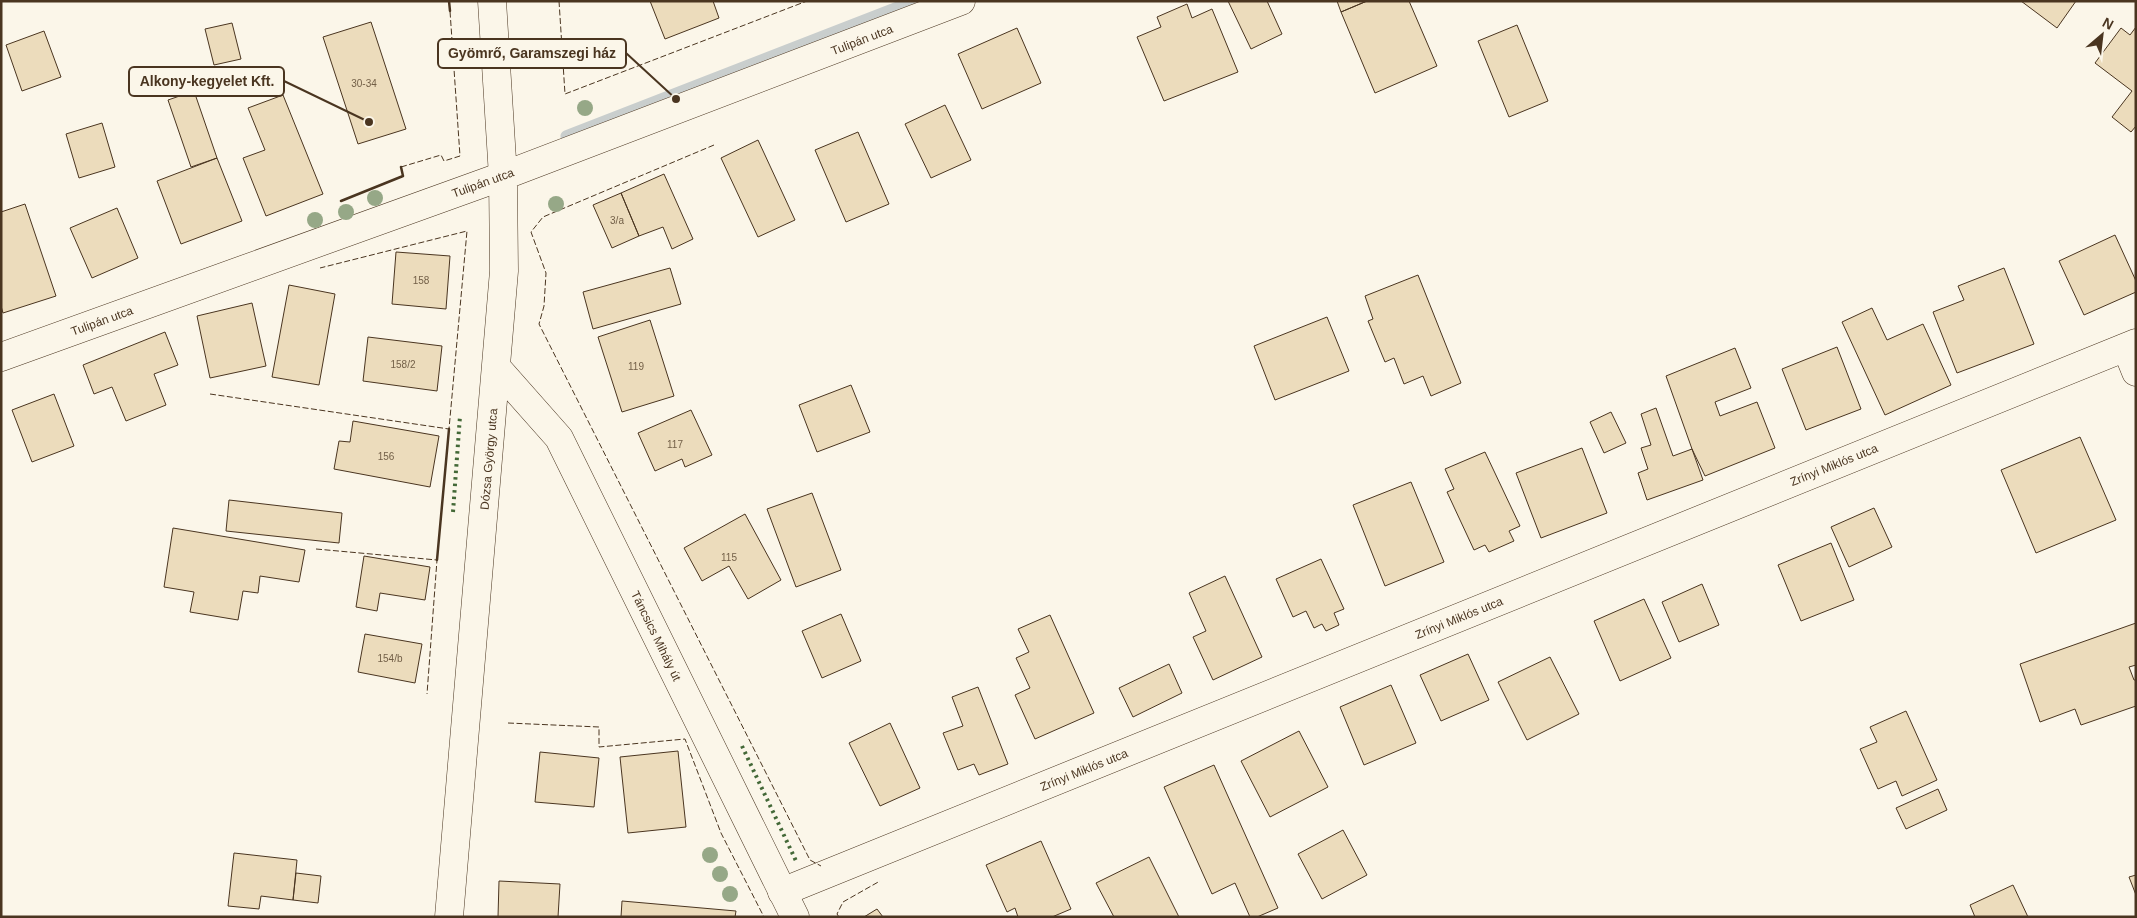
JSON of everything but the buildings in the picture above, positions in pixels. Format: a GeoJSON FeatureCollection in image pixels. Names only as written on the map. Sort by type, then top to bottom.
{"type":"FeatureCollection","features":[{"type":"Feature","properties":{"kind":"street","name":"Dózsa György utca"},"geometry":{"type":"LineString","coordinates":[[449,917],[504,271],[503,176],[492,1]]}},
{"type":"Feature","properties":{"kind":"street","name":"Tulipán utca"},"geometry":{"type":"LineString","coordinates":[[1,357],[503,176],[962,1]]}},
{"type":"Feature","properties":{"kind":"street"},"geometry":{"type":"LineString","coordinates":[[2131,345],[2136,372]]}},
{"type":"Feature","properties":{"kind":"street","name":"Zrínyi Miklós utca"},"geometry":{"type":"LineString","coordinates":[[782,892],[2131,345]]}},
{"type":"Feature","properties":{"kind":"street","name":"Táncsics Mihály út"},"geometry":{"type":"LineString","coordinates":[[496,368],[558,438],[795,917]]}},
{"type":"Feature","properties":{"kind":"waterway"},"geometry":{"type":"LineString","coordinates":[[566,136],[913,1]]}},
{"type":"Feature","properties":{"kind":"hedge"},"geometry":{"type":"LineString","coordinates":[[453,512],[460,416]]}},
{"type":"Feature","properties":{"kind":"hedge"},"geometry":{"type":"LineString","coordinates":[[742,746],[797,863]]}},
{"type":"Feature","properties":{"kind":"fence"},"geometry":{"type":"LineString","coordinates":[[559,1],[565,94],[807,1]]}},
{"type":"Feature","properties":{"kind":"fence"},"geometry":{"type":"LineString","coordinates":[[401,167],[441,155],[444,161],[460,156],[450,11]]}},
{"type":"Feature","properties":{"kind":"fence"},"geometry":{"type":"LineString","coordinates":[[714,145],[543,217],[531,232],[546,273],[544,306],[539,324],[810,860],[821,866]]}},
{"type":"Feature","properties":{"kind":"fence"},"geometry":{"type":"LineString","coordinates":[[210,394],[449,429],[467,231],[320,268]]}},
{"type":"Feature","properties":{"kind":"fence"},"geometry":{"type":"LineString","coordinates":[[316,549],[437,560],[427,694]]}},
{"type":"Feature","properties":{"kind":"fence"},"geometry":{"type":"LineString","coordinates":[[508,723],[599,727],[599,747],[685,739],[721,833],[764,917]]}},
{"type":"Feature","properties":{"kind":"fence"},"geometry":{"type":"LineString","coordinates":[[839,917],[837,914],[843,902],[880,881]]}},
{"type":"Feature","properties":{"kind":"wall"},"geometry":{"type":"LineString","coordinates":[[449,1],[450,11]]}},
{"type":"Feature","properties":{"kind":"wall"},"geometry":{"type":"LineString","coordinates":[[341,201],[403,176],[401,167]]}},
{"type":"Feature","properties":{"kind":"wall"},"geometry":{"type":"LineString","coordinates":[[437,560],[449,429]]}},
{"type":"Feature","properties":{"kind":"place","name":"Gyömrő, Garamszegi ház"},"geometry":{"type":"Point","coordinates":[676,99]}},
{"type":"Feature","properties":{"kind":"place","name":"Alkony-kegyelet Kft."},"geometry":{"type":"Point","coordinates":[369,122]}}]}
